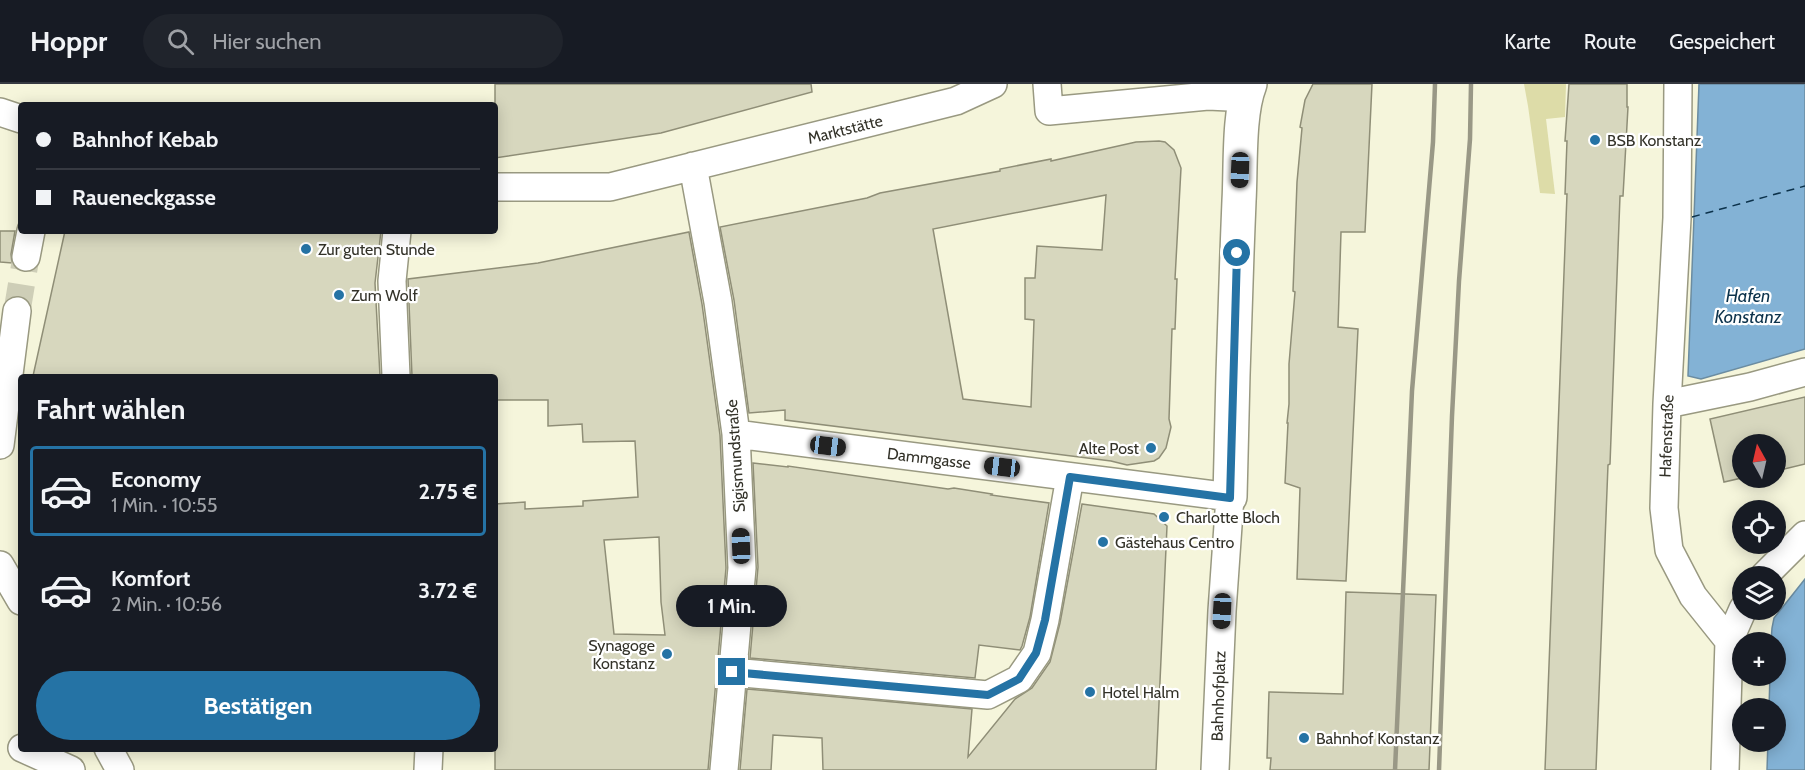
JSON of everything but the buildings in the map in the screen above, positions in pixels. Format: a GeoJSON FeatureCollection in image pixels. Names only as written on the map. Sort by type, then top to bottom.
{"type":"FeatureCollection","features":[{"type":"Feature","properties":{"kind":"street","name":"Marktstätte"},"geometry":{"type":"LineString","coordinates":[[498,187],[610,187],[956,101],[993,84]]}},
{"type":"Feature","properties":{"kind":"street"},"geometry":{"type":"LineString","coordinates":[[1047,84],[1049,111],[1208,96],[1229,97],[1247,92]]}},
{"type":"Feature","properties":{"kind":"street","name":"Hafenstraße"},"geometry":{"type":"LineString","coordinates":[[1678,84],[1677,218],[1664,508],[1670,550],[1693,596],[1729,640]]}},
{"type":"Feature","properties":{"kind":"street","name":"Bahnhofplatz"},"geometry":{"type":"LineString","coordinates":[[1215,770],[1230,498],[1232,378],[1247,92]]}},
{"type":"Feature","properties":{"kind":"street"},"geometry":{"type":"LineString","coordinates":[[0,112],[18,118]]}},
{"type":"Feature","properties":{"kind":"street","name":"Sigismundstraße"},"geometry":{"type":"LineString","coordinates":[[693,166],[718,302],[736,434],[742,568],[724,770]]}},
{"type":"Feature","properties":{"kind":"street"},"geometry":{"type":"LineString","coordinates":[[26,257],[30,234]]}},
{"type":"Feature","properties":{"kind":"street"},"geometry":{"type":"LineString","coordinates":[[396,374],[392,281],[397,234]]}},
{"type":"Feature","properties":{"kind":"street"},"geometry":{"type":"LineString","coordinates":[[0,445],[17,311]]}},
{"type":"Feature","properties":{"kind":"street"},"geometry":{"type":"LineString","coordinates":[[1667,404],[1750,387],[1805,372]]}},
{"type":"Feature","properties":{"kind":"street","name":"Dammgasse"},"geometry":{"type":"LineString","coordinates":[[736,434],[1230,498]]}},
{"type":"Feature","properties":{"kind":"street"},"geometry":{"type":"LineString","coordinates":[[732,672],[988,695],[1019,679],[1036,653],[1045,620],[1070,477]]}},
{"type":"Feature","properties":{"kind":"street"},"geometry":{"type":"LineString","coordinates":[[1774,566],[1805,535]]}},
{"type":"Feature","properties":{"kind":"street"},"geometry":{"type":"LineString","coordinates":[[0,565],[18,596]]}},
{"type":"Feature","properties":{"kind":"street"},"geometry":{"type":"LineString","coordinates":[[1725,770],[1729,640],[1738,620]]}},
{"type":"Feature","properties":{"kind":"street"},"geometry":{"type":"LineString","coordinates":[[0,739],[18,747]]}},
{"type":"Feature","properties":{"kind":"street"},"geometry":{"type":"LineString","coordinates":[[30,752],[72,770]]}},
{"type":"Feature","properties":{"kind":"street"},"geometry":{"type":"LineString","coordinates":[[110,752],[120,770]]}},
{"type":"Feature","properties":{"kind":"street"},"geometry":{"type":"LineString","coordinates":[[428,770],[429,752]]}},
{"type":"Feature","properties":{"kind":"green space"},"geometry":{"type":"Polygon","coordinates":[[[1524,84],[1566,84],[1565,117],[1546,119],[1555,194],[1540,193],[1524,84]]]}},
{"type":"Feature","properties":{"kind":"water","name":"Hafen Konstanz"},"geometry":{"type":"Polygon","coordinates":[[[1699,84],[1805,84],[1805,349],[1701,379],[1688,376],[1699,84]]]}},
{"type":"Feature","properties":{"kind":"water"},"geometry":{"type":"Polygon","coordinates":[[[1805,579],[1805,770],[1767,770],[1768,752],[1786,752],[1786,698],[1769,698],[1770,686],[1786,686],[1786,632],[1772,632],[1774,620],[1786,620],[1786,603],[1805,579]]]}},
{"type":"Feature","properties":{"kind":"ferry route"},"geometry":{"type":"LineString","coordinates":[[1692,217],[1805,186]]}},
{"type":"Feature","properties":{"kind":"tunnel"},"geometry":{"type":"LineString","coordinates":[[17,311],[26,257]]}},
{"type":"Feature","properties":{"kind":"railway"},"geometry":{"type":"LineString","coordinates":[[1395,770],[1412,391],[1433,142],[1435,84]]}},
{"type":"Feature","properties":{"kind":"railway"},"geometry":{"type":"LineString","coordinates":[[1439,770],[1452,416],[1470,139],[1471,84]]}},
{"type":"Feature","properties":{"kind":"place","name":"BSB Konstanz"},"geometry":{"type":"Point","coordinates":[1595,140]}},
{"type":"Feature","properties":{"kind":"place","name":"Zur guten Stunde"},"geometry":{"type":"Point","coordinates":[306,249]}},
{"type":"Feature","properties":{"kind":"place","name":"Zum Wolf"},"geometry":{"type":"Point","coordinates":[339,295]}},
{"type":"Feature","properties":{"kind":"place","name":"Alte Post"},"geometry":{"type":"Point","coordinates":[1151,448]}},
{"type":"Feature","properties":{"kind":"place","name":"Charlotte Bloch"},"geometry":{"type":"Point","coordinates":[1164,517]}},
{"type":"Feature","properties":{"kind":"place","name":"Gästehaus Centro"},"geometry":{"type":"Point","coordinates":[1103,542]}},
{"type":"Feature","properties":{"kind":"place","name":"Synagoge Konstanz"},"geometry":{"type":"Point","coordinates":[667,654]}},
{"type":"Feature","properties":{"kind":"place","name":"Hotel Halm"},"geometry":{"type":"Point","coordinates":[1090,692]}},
{"type":"Feature","properties":{"kind":"place","name":"Bahnhof Konstanz"},"geometry":{"type":"Point","coordinates":[1304,738]}},
{"type":"Feature","properties":{"kind":"route"},"geometry":{"type":"LineString","coordinates":[[732,672],[988,695],[1019,679],[1036,653],[1045,620],[1070,477],[1230,498],[1237,253]]}}]}
